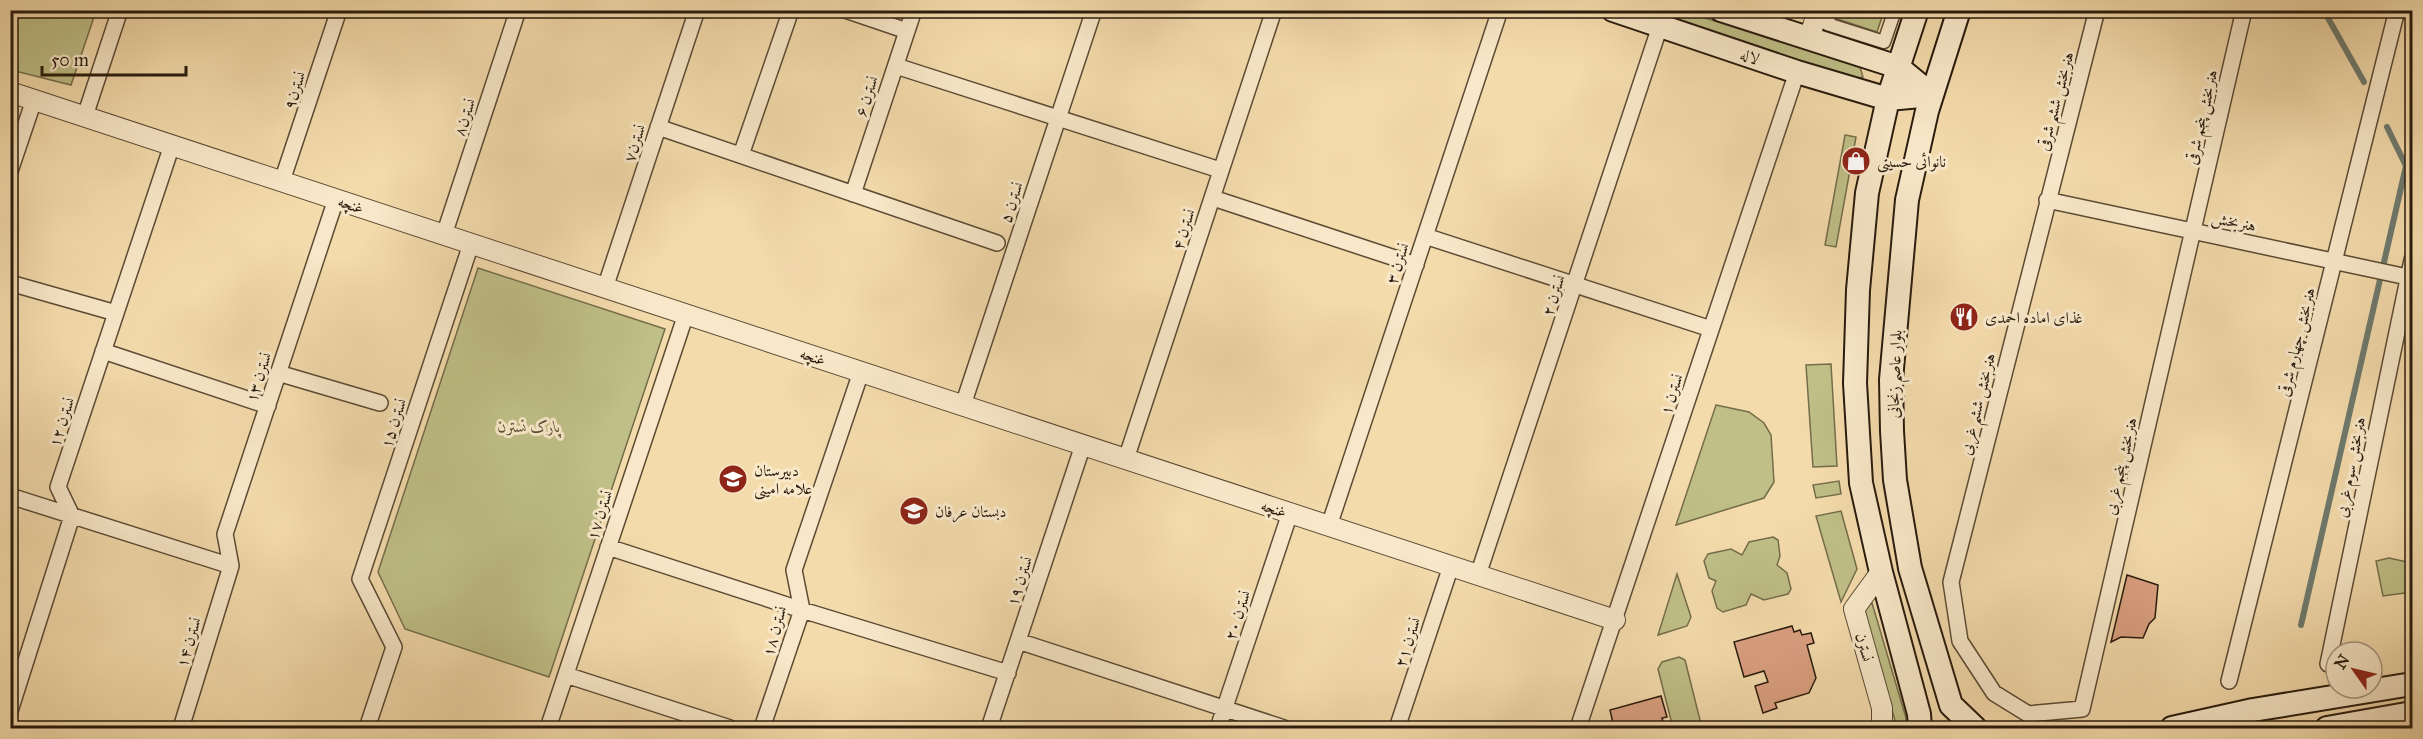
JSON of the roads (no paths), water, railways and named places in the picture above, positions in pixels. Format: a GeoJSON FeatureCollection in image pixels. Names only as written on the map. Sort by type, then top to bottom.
{"type":"FeatureCollection","features":[{"type":"Feature","properties":{"kind":"main road","name":"لاله"},"geometry":{"type":"LineString","coordinates":[[1613,10],[1797,72],[1888,99]]}},
{"type":"Feature","properties":{"kind":"main road","name":"لاله"},"geometry":{"type":"LineString","coordinates":[[1721,10],[1898,67]]}},
{"type":"Feature","properties":{"kind":"main road"},"geometry":{"type":"LineString","coordinates":[[1917,10],[1888,99],[1867,193],[1858,290],[1855,383],[1861,483],[1881,572],[1919,714],[1920,729]]}},
{"type":"Feature","properties":{"kind":"main road","name":"بلوار عاصم زنجانی"},"geometry":{"type":"LineString","coordinates":[[1959,10],[1932,95],[1907,200],[1891,380],[1895,480],[1910,568],[1951,705],[1975,729]]}},
{"type":"Feature","properties":{"kind":"main road"},"geometry":{"type":"LineString","coordinates":[[1898,67],[1932,95]]}},
{"type":"Feature","properties":{"kind":"main road"},"geometry":{"type":"LineString","coordinates":[[1888,99],[1932,95]]}},
{"type":"Feature","properties":{"kind":"main road"},"geometry":{"type":"LineString","coordinates":[[2172,729],[2253,710],[2412,684]]}},
{"type":"Feature","properties":{"kind":"main road"},"geometry":{"type":"LineString","coordinates":[[2327,729],[2412,713]]}},
{"type":"Feature","properties":{"kind":"street"},"geometry":{"type":"LineString","coordinates":[[85,116],[120,10]]}},
{"type":"Feature","properties":{"kind":"street","name":"نسترن۹"},"geometry":{"type":"LineString","coordinates":[[282,181],[339,10]]}},
{"type":"Feature","properties":{"kind":"street","name":"نسترن۸"},"geometry":{"type":"LineString","coordinates":[[444,235],[518,10]]}},
{"type":"Feature","properties":{"kind":"street","name":"نسترن۷"},"geometry":{"type":"LineString","coordinates":[[605,288],[697,10]]}},
{"type":"Feature","properties":{"kind":"street"},"geometry":{"type":"LineString","coordinates":[[741,155],[791,10]]}},
{"type":"Feature","properties":{"kind":"street"},"geometry":{"type":"LineString","coordinates":[[845,10],[907,31]]}},
{"type":"Feature","properties":{"kind":"street","name":"نسترن ۶"},"geometry":{"type":"LineString","coordinates":[[853,194],[914,10]]}},
{"type":"Feature","properties":{"kind":"street","name":"نسترن ۵"},"geometry":{"type":"LineString","coordinates":[[963,405],[1094,10]]}},
{"type":"Feature","properties":{"kind":"street","name":"نسترن ۴"},"geometry":{"type":"LineString","coordinates":[[1126,459],[1274,10]]}},
{"type":"Feature","properties":{"kind":"street","name":"نسترن ۳"},"geometry":{"type":"LineString","coordinates":[[1329,526],[1500,10]]}},
{"type":"Feature","properties":{"kind":"street"},"geometry":{"type":"LineString","coordinates":[[1809,39],[1818,10]]}},
{"type":"Feature","properties":{"kind":"street"},"geometry":{"type":"LineString","coordinates":[[1831,10],[1827,24],[1884,42],[1895,10]]}},
{"type":"Feature","properties":{"kind":"street","name":"هنربخش ششم شرقی"},"geometry":{"type":"LineString","coordinates":[[2047,200],[2097,10]]}},
{"type":"Feature","properties":{"kind":"street","name":"هنربخش پنجم شرقی"},"geometry":{"type":"LineString","coordinates":[[2193,231],[2244,10]]}},
{"type":"Feature","properties":{"kind":"street","name":"هنربخش چهارم شرقی"},"geometry":{"type":"LineString","coordinates":[[2229,681],[2397,10]]}},
{"type":"Feature","properties":{"kind":"street","name":"نسترن ۲"},"geometry":{"type":"LineString","coordinates":[[1478,575],[1660,26]]}},
{"type":"Feature","properties":{"kind":"street"},"geometry":{"type":"LineString","coordinates":[[896,66],[1220,170]]}},
{"type":"Feature","properties":{"kind":"street","name":"نسترن ۱"},"geometry":{"type":"LineString","coordinates":[[1578,729],[1797,72]]}},
{"type":"Feature","properties":{"kind":"street","name":"غنچه"},"geometry":{"type":"LineString","coordinates":[[10,92],[1614,620]]}},
{"type":"Feature","properties":{"kind":"street"},"geometry":{"type":"LineString","coordinates":[[10,171],[34,100]]}},
{"type":"Feature","properties":{"kind":"street"},"geometry":{"type":"LineString","coordinates":[[658,127],[997,243]]}},
{"type":"Feature","properties":{"kind":"street","name":"نسترن ۱۲"},"geometry":{"type":"LineString","coordinates":[[72,516],[58,487],[172,145]]}},
{"type":"Feature","properties":{"kind":"street"},"geometry":{"type":"LineString","coordinates":[[1213,198],[1416,265]]}},
{"type":"Feature","properties":{"kind":"street","name":"نسترن ۱۳"},"geometry":{"type":"LineString","coordinates":[[231,566],[225,534],[336,199]]}},
{"type":"Feature","properties":{"kind":"street","name":"هنربخش"},"geometry":{"type":"LineString","coordinates":[[2047,200],[2410,277]]}},
{"type":"Feature","properties":{"kind":"street","name":"هنربخش ششم غربی"},"geometry":{"type":"LineString","coordinates":[[2047,200],[1951,582],[1960,640],[1994,693],[2028,714],[2082,709]]}},
{"type":"Feature","properties":{"kind":"street","name":"هنربخش پنجم غربی"},"geometry":{"type":"LineString","coordinates":[[2082,709],[2193,231]]}},
{"type":"Feature","properties":{"kind":"street"},"geometry":{"type":"LineString","coordinates":[[1425,236],[1711,329]]}},
{"type":"Feature","properties":{"kind":"street","name":"نسترن ۱۵"},"geometry":{"type":"LineString","coordinates":[[367,729],[394,647],[360,579],[471,244]]}},
{"type":"Feature","properties":{"kind":"street","name":"هنربخش سوم غربی"},"geometry":{"type":"LineString","coordinates":[[2333,640],[2412,260]]}},
{"type":"Feature","properties":{"kind":"street"},"geometry":{"type":"LineString","coordinates":[[10,283],[116,314]]}},
{"type":"Feature","properties":{"kind":"street","name":"نسترن ۱۷"},"geometry":{"type":"LineString","coordinates":[[548,729],[686,314]]}},
{"type":"Feature","properties":{"kind":"street"},"geometry":{"type":"LineString","coordinates":[[103,351],[268,406]]}},
{"type":"Feature","properties":{"kind":"street","name":"نسترن ۱۸"},"geometry":{"type":"LineString","coordinates":[[762,729],[802,610],[795,570],[861,372]]}},
{"type":"Feature","properties":{"kind":"street"},"geometry":{"type":"LineString","coordinates":[[278,373],[380,403]]}},
{"type":"Feature","properties":{"kind":"street","name":"نسترن ۱۹"},"geometry":{"type":"LineString","coordinates":[[989,729],[1083,445]]}},
{"type":"Feature","properties":{"kind":"street"},"geometry":{"type":"LineString","coordinates":[[10,496],[231,566]]}},
{"type":"Feature","properties":{"kind":"street","name":"نسترن ۲۰"},"geometry":{"type":"LineString","coordinates":[[1218,729],[1290,513]]}},
{"type":"Feature","properties":{"kind":"street"},"geometry":{"type":"LineString","coordinates":[[10,711],[72,516]]}},
{"type":"Feature","properties":{"kind":"street"},"geometry":{"type":"LineString","coordinates":[[608,547],[802,610],[1008,673]]}},
{"type":"Feature","properties":{"kind":"street","name":"نسترن ۱۴"},"geometry":{"type":"LineString","coordinates":[[181,729],[231,566]]}},
{"type":"Feature","properties":{"kind":"street","name":"نسترن ۲۱"},"geometry":{"type":"LineString","coordinates":[[1397,729],[1451,566]]}},
{"type":"Feature","properties":{"kind":"street","name":"نسترن"},"geometry":{"type":"LineString","coordinates":[[1881,572],[1854,609],[1882,708],[1882,729]]}},
{"type":"Feature","properties":{"kind":"street"},"geometry":{"type":"LineString","coordinates":[[1018,641],[1284,729]]}},
{"type":"Feature","properties":{"kind":"street"},"geometry":{"type":"LineString","coordinates":[[566,675],[730,729]]}},
{"type":"Feature","properties":{"kind":"waterway"},"geometry":{"type":"LineString","coordinates":[[2328,18],[2364,82]]}},
{"type":"Feature","properties":{"kind":"waterway"},"geometry":{"type":"LineString","coordinates":[[2301,625],[2406,166],[2387,127]]}},
{"type":"Feature","properties":{"kind":"place","name":"نانوائی حسینی"},"geometry":{"type":"Point","coordinates":[1856,161]}},
{"type":"Feature","properties":{"kind":"place","name":"غذای اماده احمدی"},"geometry":{"type":"Point","coordinates":[1964,317]}},
{"type":"Feature","properties":{"kind":"place","name":"دبیرستان علامه امینی"},"geometry":{"type":"Point","coordinates":[733,479]}},
{"type":"Feature","properties":{"kind":"place","name":"دبستان عرفان"},"geometry":{"type":"Point","coordinates":[914,511]}},
{"type":"Feature","properties":{"kind":"park label","name":"پارک نسترن"},"geometry":{"type":"Point","coordinates":[529,426]}}]}
